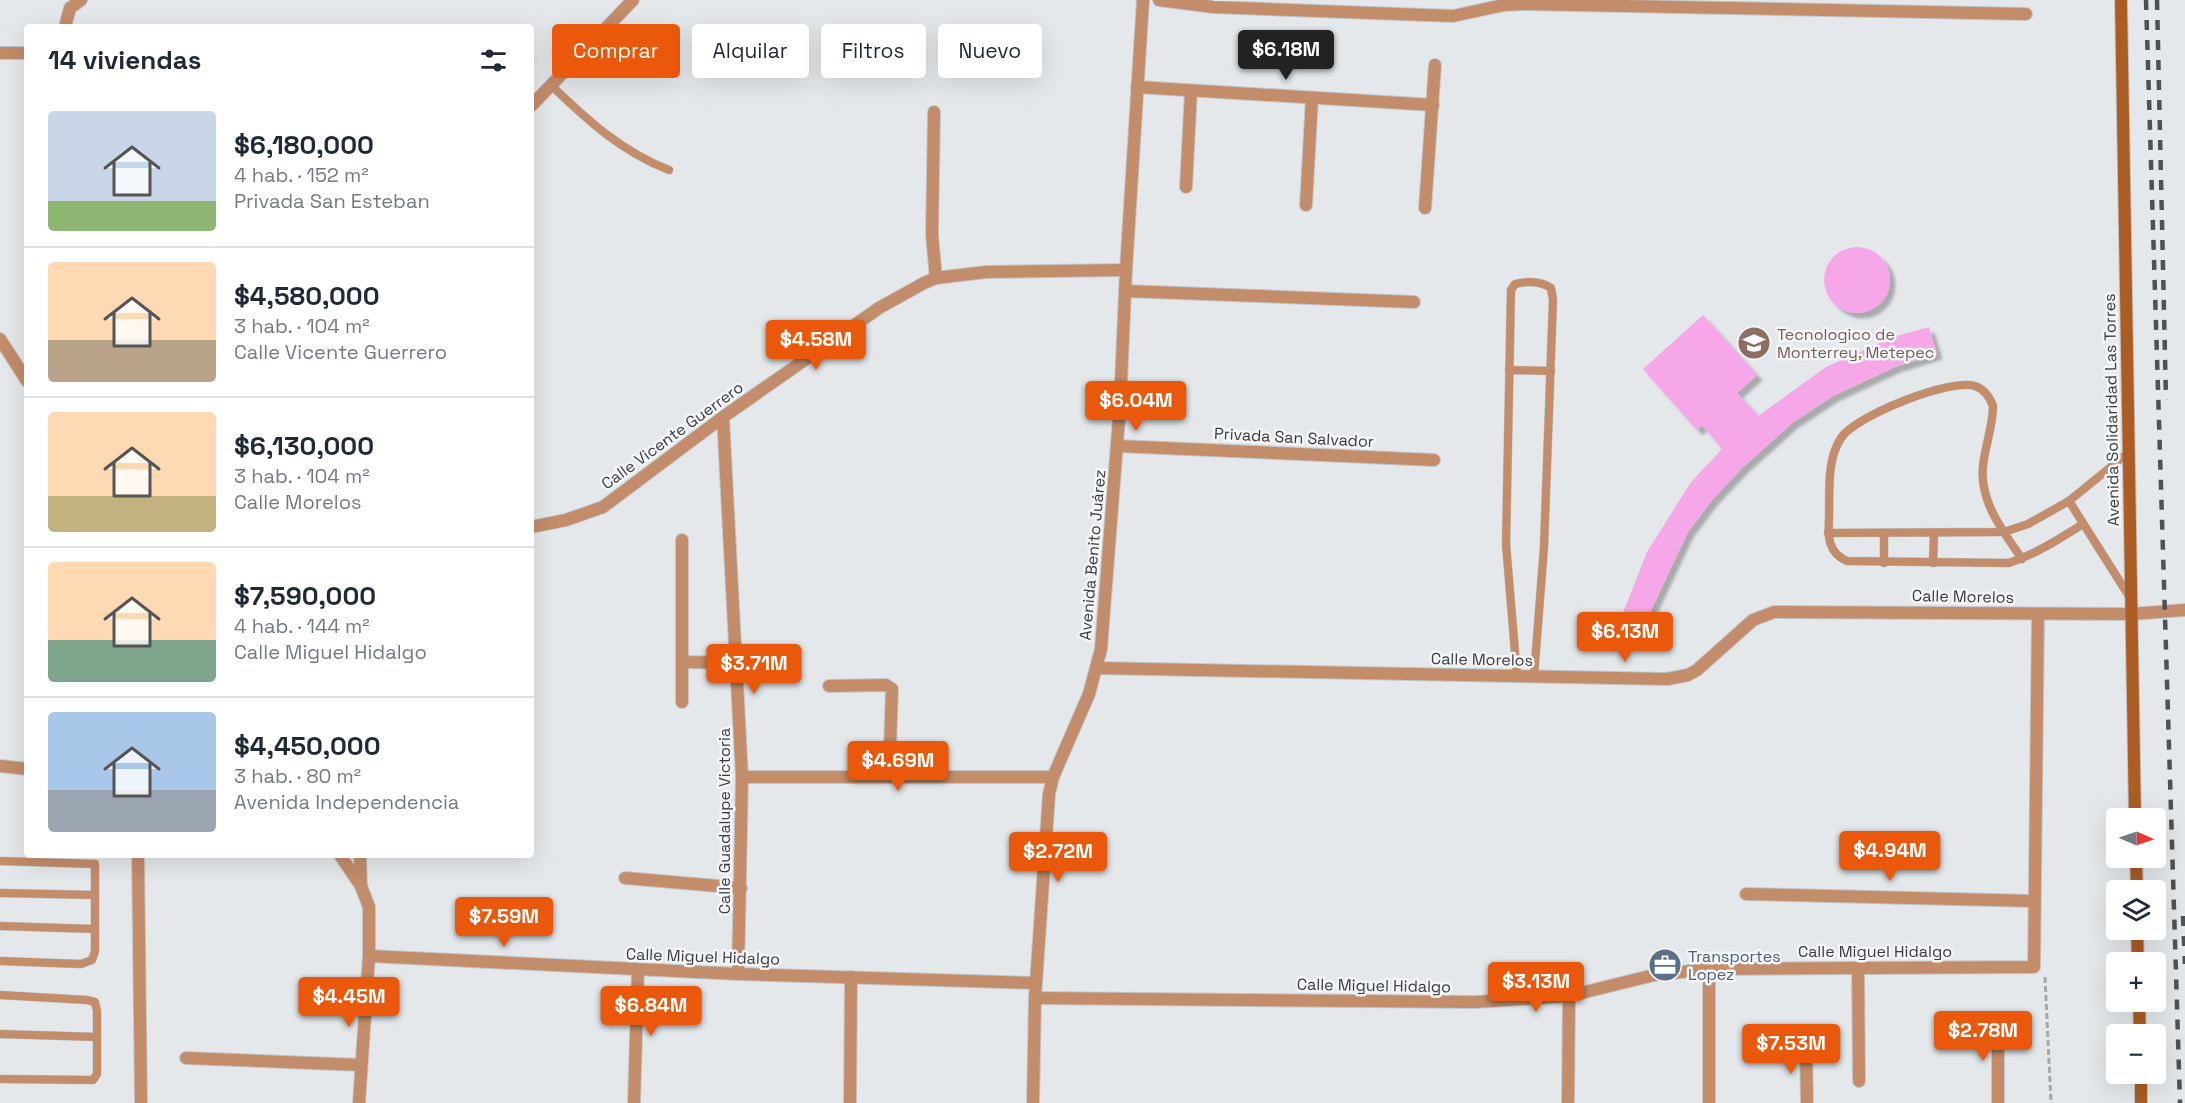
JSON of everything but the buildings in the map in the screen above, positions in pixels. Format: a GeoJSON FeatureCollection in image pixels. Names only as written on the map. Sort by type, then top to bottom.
{"type":"FeatureCollection","features":[{"type":"Feature","properties":{"kind":"main road","name":"Avenida Solidaridad Las Torres"},"geometry":{"type":"LineString","coordinates":[[2121,0],[2135,808]]}},
{"type":"Feature","properties":{"kind":"main road"},"geometry":{"type":"LineString","coordinates":[[2140,1084],[2141,1103]]}},
{"type":"Feature","properties":{"kind":"street"},"geometry":{"type":"LineString","coordinates":[[66,24],[70,8],[81,0]]}},
{"type":"Feature","properties":{"kind":"street"},"geometry":{"type":"LineString","coordinates":[[534,103],[633,0]]}},
{"type":"Feature","properties":{"kind":"street","name":"Avenida Benito Juárez"},"geometry":{"type":"LineString","coordinates":[[1033,1103],[1035,998],[1048,803],[1053,777],[1089,694],[1097,668],[1103,627],[1117,446],[1143,0]]}},
{"type":"Feature","properties":{"kind":"street"},"geometry":{"type":"LineString","coordinates":[[1159,0],[1213,7],[1453,16],[1513,4],[1596,3],[2026,14]]}},
{"type":"Feature","properties":{"kind":"street"},"geometry":{"type":"LineString","coordinates":[[0,52],[24,53]]}},
{"type":"Feature","properties":{"kind":"street"},"geometry":{"type":"LineString","coordinates":[[1425,208],[1436,65]]}},
{"type":"Feature","properties":{"kind":"street"},"geometry":{"type":"LineString","coordinates":[[1137,87],[1433,105]]}},
{"type":"Feature","properties":{"kind":"street"},"geometry":{"type":"LineString","coordinates":[[1186,187],[1191,91]]}},
{"type":"Feature","properties":{"kind":"street"},"geometry":{"type":"LineString","coordinates":[[1306,205],[1312,98]]}},
{"type":"Feature","properties":{"kind":"street"},"geometry":{"type":"LineString","coordinates":[[934,112],[932,235],[936,278]]}},
{"type":"Feature","properties":{"kind":"street","name":"Calle Vicente Guerrero"},"geometry":{"type":"LineString","coordinates":[[534,526],[566,520],[603,507],[723,417],[879,308],[936,278],[986,273],[1126,270]]}},
{"type":"Feature","properties":{"kind":"street"},"geometry":{"type":"LineString","coordinates":[[1125,291],[1414,302]]}},
{"type":"Feature","properties":{"kind":"street"},"geometry":{"type":"LineString","coordinates":[[0,339],[24,376]]}},
{"type":"Feature","properties":{"kind":"street","name":"Calle Guadalupe Victoria"},"geometry":{"type":"LineString","coordinates":[[723,417],[742,777],[738,974]]}},
{"type":"Feature","properties":{"kind":"street","name":"Privada San Salvador"},"geometry":{"type":"LineString","coordinates":[[1117,446],[1434,460]]}},
{"type":"Feature","properties":{"kind":"street"},"geometry":{"type":"LineString","coordinates":[[682,540],[682,702]]}},
{"type":"Feature","properties":{"kind":"street","name":"Calle Morelos"},"geometry":{"type":"LineString","coordinates":[[1097,668],[1677,678],[1697,670],[1754,620],[1774,612],[2131,614],[2185,610]]}},
{"type":"Feature","properties":{"kind":"street"},"geometry":{"type":"LineString","coordinates":[[2034,967],[2038,614]]}},
{"type":"Feature","properties":{"kind":"street"},"geometry":{"type":"LineString","coordinates":[[682,662],[737,663]]}},
{"type":"Feature","properties":{"kind":"street"},"geometry":{"type":"LineString","coordinates":[[829,686],[886,686],[892,689],[890,777]]}},
{"type":"Feature","properties":{"kind":"street"},"geometry":{"type":"LineString","coordinates":[[0,766],[24,769]]}},
{"type":"Feature","properties":{"kind":"street"},"geometry":{"type":"LineString","coordinates":[[742,777],[1053,777]]}},
{"type":"Feature","properties":{"kind":"street"},"geometry":{"type":"LineString","coordinates":[[138,858],[141,1103]]}},
{"type":"Feature","properties":{"kind":"street"},"geometry":{"type":"LineString","coordinates":[[342,858],[361,886],[369,907],[369,956],[359,1103]]}},
{"type":"Feature","properties":{"kind":"street"},"geometry":{"type":"LineString","coordinates":[[360,858],[361,886]]}},
{"type":"Feature","properties":{"kind":"street"},"geometry":{"type":"LineString","coordinates":[[625,878],[741,888]]}},
{"type":"Feature","properties":{"kind":"street"},"geometry":{"type":"LineString","coordinates":[[1746,894],[2034,901]]}},
{"type":"Feature","properties":{"kind":"street","name":"Calle Miguel Hidalgo"},"geometry":{"type":"LineString","coordinates":[[369,956],[638,970],[1036,983]]}},
{"type":"Feature","properties":{"kind":"street","name":"Calle Miguel Hidalgo"},"geometry":{"type":"LineString","coordinates":[[1035,998],[1475,1002],[1569,996],[1654,975],[1709,969],[2034,967]]}},
{"type":"Feature","properties":{"kind":"street"},"geometry":{"type":"LineString","coordinates":[[1858,968],[1859,1081]]}},
{"type":"Feature","properties":{"kind":"street"},"geometry":{"type":"LineString","coordinates":[[1709,969],[1709,1103]]}},
{"type":"Feature","properties":{"kind":"street"},"geometry":{"type":"LineString","coordinates":[[634,1103],[638,970]]}},
{"type":"Feature","properties":{"kind":"street"},"geometry":{"type":"LineString","coordinates":[[850,1103],[851,977]]}},
{"type":"Feature","properties":{"kind":"street"},"geometry":{"type":"LineString","coordinates":[[1568,1103],[1569,996]]}},
{"type":"Feature","properties":{"kind":"street"},"geometry":{"type":"LineString","coordinates":[[1998,1021],[1998,1103]]}},
{"type":"Feature","properties":{"kind":"street"},"geometry":{"type":"LineString","coordinates":[[1806,1046],[1807,1103]]}},
{"type":"Feature","properties":{"kind":"street"},"geometry":{"type":"LineString","coordinates":[[186,1058],[361,1065]]}},
{"type":"Feature","properties":{"kind":"lane"},"geometry":{"type":"LineString","coordinates":[[551,85],[618,145],[640,159],[669,170]]}},
{"type":"Feature","properties":{"kind":"lane"},"geometry":{"type":"LineString","coordinates":[[1517,676],[1506,544],[1509,370],[1511,290],[1515,284],[1524,282],[1547,285],[1553,293],[1544,547],[1534,676]]}},
{"type":"Feature","properties":{"kind":"lane"},"geometry":{"type":"LineString","coordinates":[[1509,370],[1551,371]]}},
{"type":"Feature","properties":{"kind":"lane"},"geometry":{"type":"LineString","coordinates":[[2022,559],[2004,532],[1988,501],[1983,478],[1993,406],[1980,388],[1966,385],[1938,389],[1887,409],[1846,431],[1836,446],[1831,462],[1828,533],[1830,545],[1840,558],[1859,563],[1999,564],[2022,559],[2083,524]]}},
{"type":"Feature","properties":{"kind":"lane"},"geometry":{"type":"LineString","coordinates":[[1828,533],[2004,532],[2028,524],[2070,501],[2128,453]]}},
{"type":"Feature","properties":{"kind":"lane"},"geometry":{"type":"LineString","coordinates":[[2070,501],[2130,597]]}},
{"type":"Feature","properties":{"kind":"lane"},"geometry":{"type":"LineString","coordinates":[[1884,533],[1884,563]]}},
{"type":"Feature","properties":{"kind":"lane"},"geometry":{"type":"LineString","coordinates":[[1934,563],[1935,533]]}},
{"type":"Feature","properties":{"kind":"lane"},"geometry":{"type":"LineString","coordinates":[[0,861],[96,864],[94,956],[85,964],[0,961]]}},
{"type":"Feature","properties":{"kind":"lane"},"geometry":{"type":"LineString","coordinates":[[0,893],[95,895]]}},
{"type":"Feature","properties":{"kind":"lane"},"geometry":{"type":"LineString","coordinates":[[0,926],[95,929]]}},
{"type":"Feature","properties":{"kind":"lane"},"geometry":{"type":"LineString","coordinates":[[0,995],[92,1001],[97,1006],[97,1074],[93,1080],[0,1079]]}},
{"type":"Feature","properties":{"kind":"lane"},"geometry":{"type":"LineString","coordinates":[[0,1034],[97,1037]]}},
{"type":"Feature","properties":{"kind":"path"},"geometry":{"type":"LineString","coordinates":[[2034,967],[2043,967],[2045,972],[2051,1103]]}},
{"type":"Feature","properties":{"kind":"railway"},"geometry":{"type":"LineString","coordinates":[[2146,0],[2180,1103]]}},
{"type":"Feature","properties":{"kind":"railway"},"geometry":{"type":"LineString","coordinates":[[2157,0],[2166,400]]}},
{"type":"Feature","properties":{"kind":"railway"},"geometry":{"type":"LineString","coordinates":[[2183,916],[2185,964]]}},
{"type":"Feature","properties":{"kind":"place","name":"Tecnologico de Monterrey, Metepec"},"geometry":{"type":"Point","coordinates":[1754,343]}},
{"type":"Feature","properties":{"kind":"place","name":"Transportes Lopez"},"geometry":{"type":"Point","coordinates":[1665,965]}}]}
